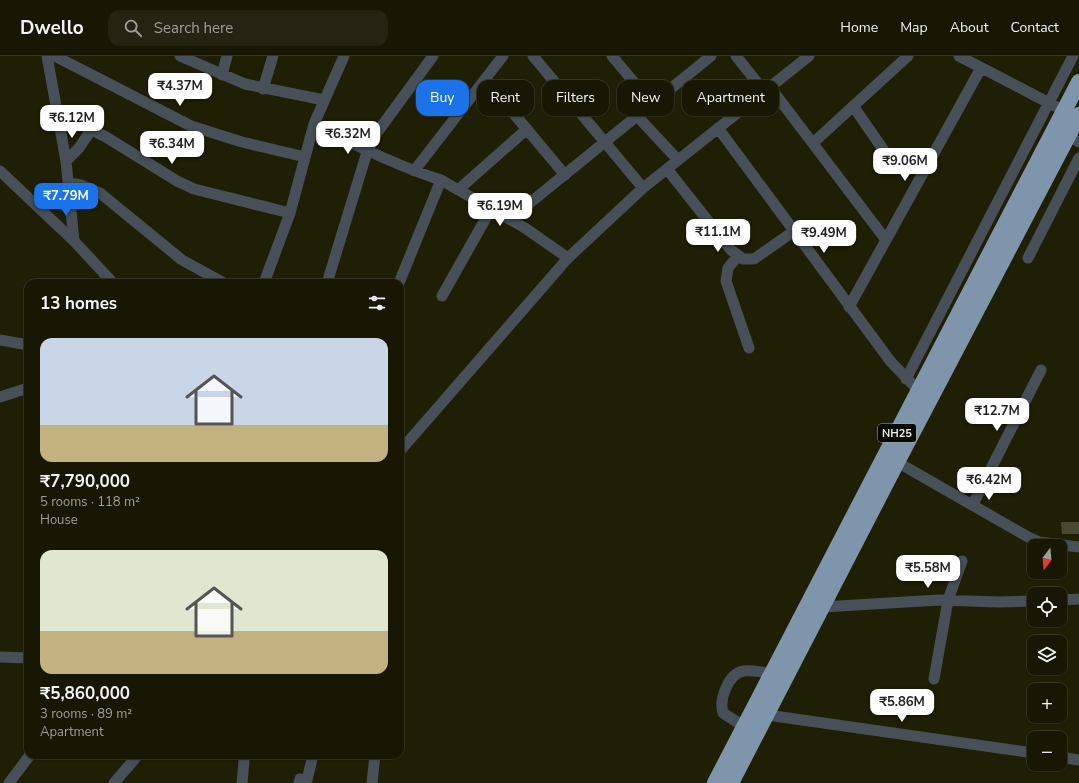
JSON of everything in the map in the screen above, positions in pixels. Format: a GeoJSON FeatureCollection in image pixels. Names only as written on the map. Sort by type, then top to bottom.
{"type":"FeatureCollection","features":[{"type":"Feature","properties":{"kind":"highway","name":"NH25"},"geometry":{"type":"LineString","coordinates":[[715,783],[919,391],[1072,113],[1079,82]]}},
{"type":"Feature","properties":{"kind":"highway","name":"NH25"},"geometry":{"type":"LineString","coordinates":[[731,783],[897,462],[1074,139],[1072,113]]}},
{"type":"Feature","properties":{"kind":"street"},"geometry":{"type":"LineString","coordinates":[[47,56],[66,161],[74,241]]}},
{"type":"Feature","properties":{"kind":"street"},"geometry":{"type":"LineString","coordinates":[[55,56],[191,126],[242,142],[305,157]]}},
{"type":"Feature","properties":{"kind":"street"},"geometry":{"type":"LineString","coordinates":[[180,56],[222,75],[263,89],[324,100]]}},
{"type":"Feature","properties":{"kind":"street"},"geometry":{"type":"LineString","coordinates":[[222,75],[227,56]]}},
{"type":"Feature","properties":{"kind":"street"},"geometry":{"type":"LineString","coordinates":[[263,89],[273,56]]}},
{"type":"Feature","properties":{"kind":"street"},"geometry":{"type":"LineString","coordinates":[[268,279],[290,213],[314,124],[344,56]]}},
{"type":"Feature","properties":{"kind":"street"},"geometry":{"type":"LineString","coordinates":[[328,279],[367,152],[376,134],[433,56]]}},
{"type":"Feature","properties":{"kind":"street"},"geometry":{"type":"LineString","coordinates":[[414,171],[502,56]]}},
{"type":"Feature","properties":{"kind":"street"},"geometry":{"type":"LineString","coordinates":[[533,56],[643,188]]}},
{"type":"Feature","properties":{"kind":"street"},"geometry":{"type":"LineString","coordinates":[[674,87],[711,56]]}},
{"type":"Feature","properties":{"kind":"street"},"geometry":{"type":"LineString","coordinates":[[736,56],[759,80]]}},
{"type":"Feature","properties":{"kind":"street"},"geometry":{"type":"LineString","coordinates":[[778,80],[809,56]]}},
{"type":"Feature","properties":{"kind":"street"},"geometry":{"type":"LineString","coordinates":[[812,143],[908,56]]}},
{"type":"Feature","properties":{"kind":"street"},"geometry":{"type":"LineString","coordinates":[[959,56],[1048,103],[1072,113]]}},
{"type":"Feature","properties":{"kind":"street"},"geometry":{"type":"LineString","coordinates":[[906,379],[1073,56]]}},
{"type":"Feature","properties":{"kind":"street"},"geometry":{"type":"LineString","coordinates":[[615,57],[633,80]]}},
{"type":"Feature","properties":{"kind":"street"},"geometry":{"type":"LineString","coordinates":[[849,307],[980,68]]}},
{"type":"Feature","properties":{"kind":"street"},"geometry":{"type":"LineString","coordinates":[[485,79],[565,175]]}},
{"type":"Feature","properties":{"kind":"street"},"geometry":{"type":"LineString","coordinates":[[779,103],[812,143],[886,240]]}},
{"type":"Feature","properties":{"kind":"street"},"geometry":{"type":"LineString","coordinates":[[853,106],[896,168]]}},
{"type":"Feature","properties":{"kind":"street"},"geometry":{"type":"LineString","coordinates":[[404,446],[568,258],[643,188],[733,116]]}},
{"type":"Feature","properties":{"kind":"street"},"geometry":{"type":"LineString","coordinates":[[510,219],[638,117],[678,160]]}},
{"type":"Feature","properties":{"kind":"street"},"geometry":{"type":"LineString","coordinates":[[57,118],[91,130],[177,182],[215,194],[290,213]]}},
{"type":"Feature","properties":{"kind":"street"},"geometry":{"type":"LineString","coordinates":[[314,124],[367,152],[441,180],[510,219],[568,258]]}},
{"type":"Feature","properties":{"kind":"street"},"geometry":{"type":"LineString","coordinates":[[718,128],[890,362],[919,391]]}},
{"type":"Feature","properties":{"kind":"street"},"geometry":{"type":"LineString","coordinates":[[458,190],[527,129]]}},
{"type":"Feature","properties":{"kind":"street"},"geometry":{"type":"LineString","coordinates":[[66,161],[73,156],[91,130]]}},
{"type":"Feature","properties":{"kind":"street"},"geometry":{"type":"LineString","coordinates":[[1028,258],[1079,158]]}},
{"type":"Feature","properties":{"kind":"street"},"geometry":{"type":"LineString","coordinates":[[667,169],[731,250],[738,256],[754,259],[794,231]]}},
{"type":"Feature","properties":{"kind":"street"},"geometry":{"type":"LineString","coordinates":[[0,171],[74,241],[109,279]]}},
{"type":"Feature","properties":{"kind":"street"},"geometry":{"type":"LineString","coordinates":[[401,279],[441,180]]}},
{"type":"Feature","properties":{"kind":"street"},"geometry":{"type":"LineString","coordinates":[[68,183],[91,188],[100,193],[182,260],[198,271],[215,279]]}},
{"type":"Feature","properties":{"kind":"street"},"geometry":{"type":"LineString","coordinates":[[442,296],[491,208]]}},
{"type":"Feature","properties":{"kind":"street"},"geometry":{"type":"LineString","coordinates":[[738,256],[728,268],[726,281],[749,348]]}},
{"type":"Feature","properties":{"kind":"street"},"geometry":{"type":"LineString","coordinates":[[98,268],[99,279]]}},
{"type":"Feature","properties":{"kind":"street"},"geometry":{"type":"LineString","coordinates":[[0,340],[24,344]]}},
{"type":"Feature","properties":{"kind":"street"},"geometry":{"type":"LineString","coordinates":[[973,504],[1041,370]]}},
{"type":"Feature","properties":{"kind":"street"},"geometry":{"type":"LineString","coordinates":[[0,397],[24,389]]}},
{"type":"Feature","properties":{"kind":"street"},"geometry":{"type":"LineString","coordinates":[[897,462],[1039,542],[1079,547]]}},
{"type":"Feature","properties":{"kind":"street"},"geometry":{"type":"LineString","coordinates":[[934,679],[948,600],[962,561]]}},
{"type":"Feature","properties":{"kind":"street"},"geometry":{"type":"LineString","coordinates":[[1067,600],[1079,599]]}},
{"type":"Feature","properties":{"kind":"street"},"geometry":{"type":"LineString","coordinates":[[823,607],[948,600],[999,602],[1027,601]]}},
{"type":"Feature","properties":{"kind":"street"},"geometry":{"type":"LineString","coordinates":[[0,657],[24,658]]}},
{"type":"Feature","properties":{"kind":"street"},"geometry":{"type":"LineString","coordinates":[[745,727],[726,717],[723,713],[723,699],[727,686],[737,674],[744,671],[773,673]]}},
{"type":"Feature","properties":{"kind":"street"},"geometry":{"type":"LineString","coordinates":[[767,715],[1027,752]]}},
{"type":"Feature","properties":{"kind":"street"},"geometry":{"type":"LineString","coordinates":[[1067,758],[1079,760]]}},
{"type":"Feature","properties":{"kind":"street"},"geometry":{"type":"LineString","coordinates":[[9,783],[27,759]]}},
{"type":"Feature","properties":{"kind":"street"},"geometry":{"type":"LineString","coordinates":[[114,783],[135,759]]}},
{"type":"Feature","properties":{"kind":"street"},"geometry":{"type":"LineString","coordinates":[[299,783],[300,779],[307,780],[312,759]]}},
{"type":"Feature","properties":{"kind":"street"},"geometry":{"type":"LineString","coordinates":[[372,783],[375,759]]}},
{"type":"Feature","properties":{"kind":"street"},"geometry":{"type":"LineString","coordinates":[[242,783],[244,761]]}},
{"type":"Feature","properties":{"kind":"building"},"geometry":{"type":"Polygon","coordinates":[[[1061,522],[1079,522],[1079,534],[1062,534],[1061,522]]]}}]}
